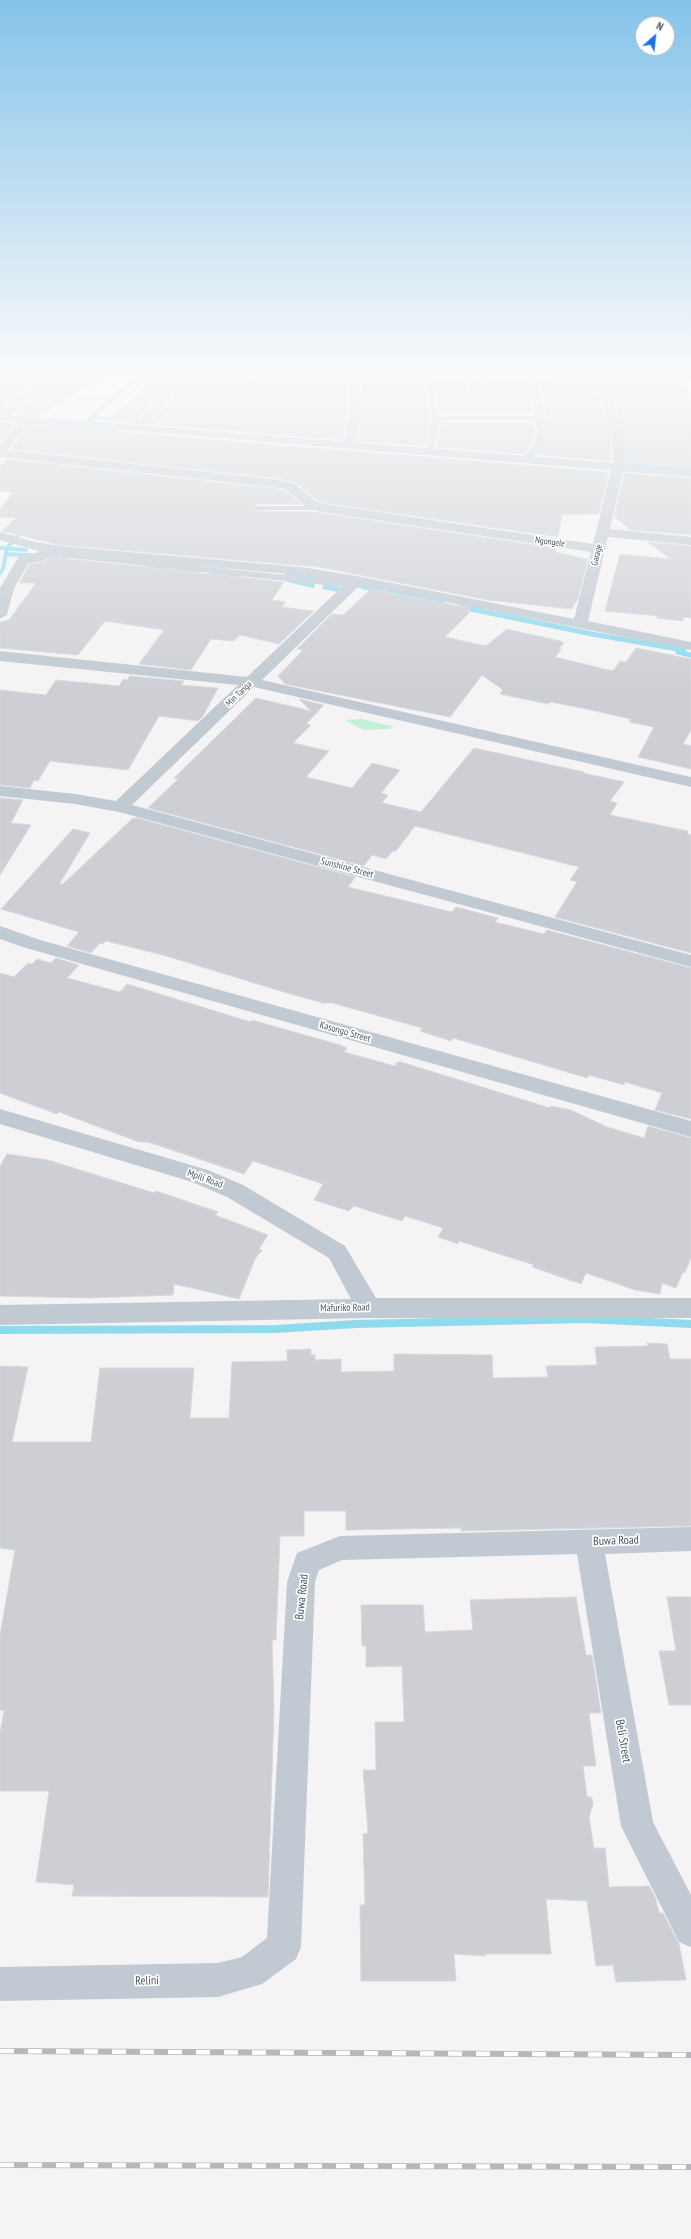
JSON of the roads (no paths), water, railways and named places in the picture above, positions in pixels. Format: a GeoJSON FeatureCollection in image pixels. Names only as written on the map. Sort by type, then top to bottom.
{"type":"FeatureCollection","features":[{"type":"Feature","properties":{"kind":"street","name":"Ngongele"},"geometry":{"type":"LineString","coordinates":[[250,480],[281,484],[291,487],[311,504],[322,508],[598,549]]}},
{"type":"Feature","properties":{"kind":"street","name":"Garage"},"geometry":{"type":"LineString","coordinates":[[580,624],[615,480]]}},
{"type":"Feature","properties":{"kind":"street"},"geometry":{"type":"LineString","coordinates":[[602,532],[691,541]]}},
{"type":"Feature","properties":{"kind":"street"},"geometry":{"type":"LineString","coordinates":[[0,536],[52,554]]}},
{"type":"Feature","properties":{"kind":"street"},"geometry":{"type":"LineString","coordinates":[[0,615],[7,588],[24,559],[52,554],[301,572],[691,646]]}},
{"type":"Feature","properties":{"kind":"street","name":"Min Tanga"},"geometry":{"type":"LineString","coordinates":[[120,807],[354,583]]}},
{"type":"Feature","properties":{"kind":"street"},"geometry":{"type":"LineString","coordinates":[[0,656],[251,682],[691,782]]}},
{"type":"Feature","properties":{"kind":"street","name":"Sunshine Street"},"geometry":{"type":"LineString","coordinates":[[0,791],[75,799],[120,807],[691,961]]}},
{"type":"Feature","properties":{"kind":"street","name":"Kasongo Street"},"geometry":{"type":"LineString","coordinates":[[0,932],[41,946],[691,1129]]}},
{"type":"Feature","properties":{"kind":"street","name":"Mpili Road"},"geometry":{"type":"LineString","coordinates":[[0,1116],[200,1176],[234,1190],[337,1252],[369,1308]]}},
{"type":"Feature","properties":{"kind":"street","name":"Mafuriko Road"},"geometry":{"type":"LineString","coordinates":[[0,1315],[369,1308],[691,1308]]}},
{"type":"Feature","properties":{"kind":"street","name":"Buwa Road"},"geometry":{"type":"LineString","coordinates":[[284,1947],[301,1582],[307,1562],[340,1548],[691,1539]]}},
{"type":"Feature","properties":{"kind":"street","name":"Beli Street"},"geometry":{"type":"LineString","coordinates":[[589,1542],[637,1826],[691,1930]]}},
{"type":"Feature","properties":{"kind":"street","name":"Relini"},"geometry":{"type":"LineString","coordinates":[[0,1984],[218,1980],[250,1972],[284,1947]]}},
{"type":"Feature","properties":{"kind":"lane"},"geometry":{"type":"LineString","coordinates":[[259,508],[322,508]]}},
{"type":"Feature","properties":{"kind":"waterway"},"geometry":{"type":"LineString","coordinates":[[7,549],[24,528]]}},
{"type":"Feature","properties":{"kind":"waterway"},"geometry":{"type":"LineString","coordinates":[[0,548],[7,549]]}},
{"type":"Feature","properties":{"kind":"waterway"},"geometry":{"type":"LineString","coordinates":[[0,573],[3,569],[7,549]]}},
{"type":"Feature","properties":{"kind":"waterway"},"geometry":{"type":"LineString","coordinates":[[7,549],[26,550]]}},
{"type":"Feature","properties":{"kind":"waterway"},"geometry":{"type":"LineString","coordinates":[[6,554],[68,557]]}},
{"type":"Feature","properties":{"kind":"waterway"},"geometry":{"type":"LineString","coordinates":[[148,566],[169,569]]}},
{"type":"Feature","properties":{"kind":"waterway"},"geometry":{"type":"LineString","coordinates":[[175,570],[197,572]]}},
{"type":"Feature","properties":{"kind":"waterway"},"geometry":{"type":"LineString","coordinates":[[212,573],[238,575]]}},
{"type":"Feature","properties":{"kind":"waterway"},"geometry":{"type":"LineString","coordinates":[[286,575],[323,579]]}},
{"type":"Feature","properties":{"kind":"waterway"},"geometry":{"type":"LineString","coordinates":[[288,580],[313,586]]}},
{"type":"Feature","properties":{"kind":"waterway"},"geometry":{"type":"LineString","coordinates":[[351,584],[369,588]]}},
{"type":"Feature","properties":{"kind":"waterway"},"geometry":{"type":"LineString","coordinates":[[329,588],[325,587],[346,591]]}},
{"type":"Feature","properties":{"kind":"waterway"},"geometry":{"type":"LineString","coordinates":[[364,587],[443,603]]}},
{"type":"Feature","properties":{"kind":"waterway"},"geometry":{"type":"LineString","coordinates":[[461,607],[592,634],[684,650]]}},
{"type":"Feature","properties":{"kind":"waterway"},"geometry":{"type":"LineString","coordinates":[[678,652],[691,655]]}},
{"type":"Feature","properties":{"kind":"waterway"},"geometry":{"type":"LineString","coordinates":[[0,1330],[276,1329],[355,1324],[586,1319],[691,1324]]}},
{"type":"Feature","properties":{"kind":"railway"},"geometry":{"type":"LineString","coordinates":[[0,2051],[691,2055]]}},
{"type":"Feature","properties":{"kind":"railway"},"geometry":{"type":"LineString","coordinates":[[0,2165],[691,2167]]}}]}
